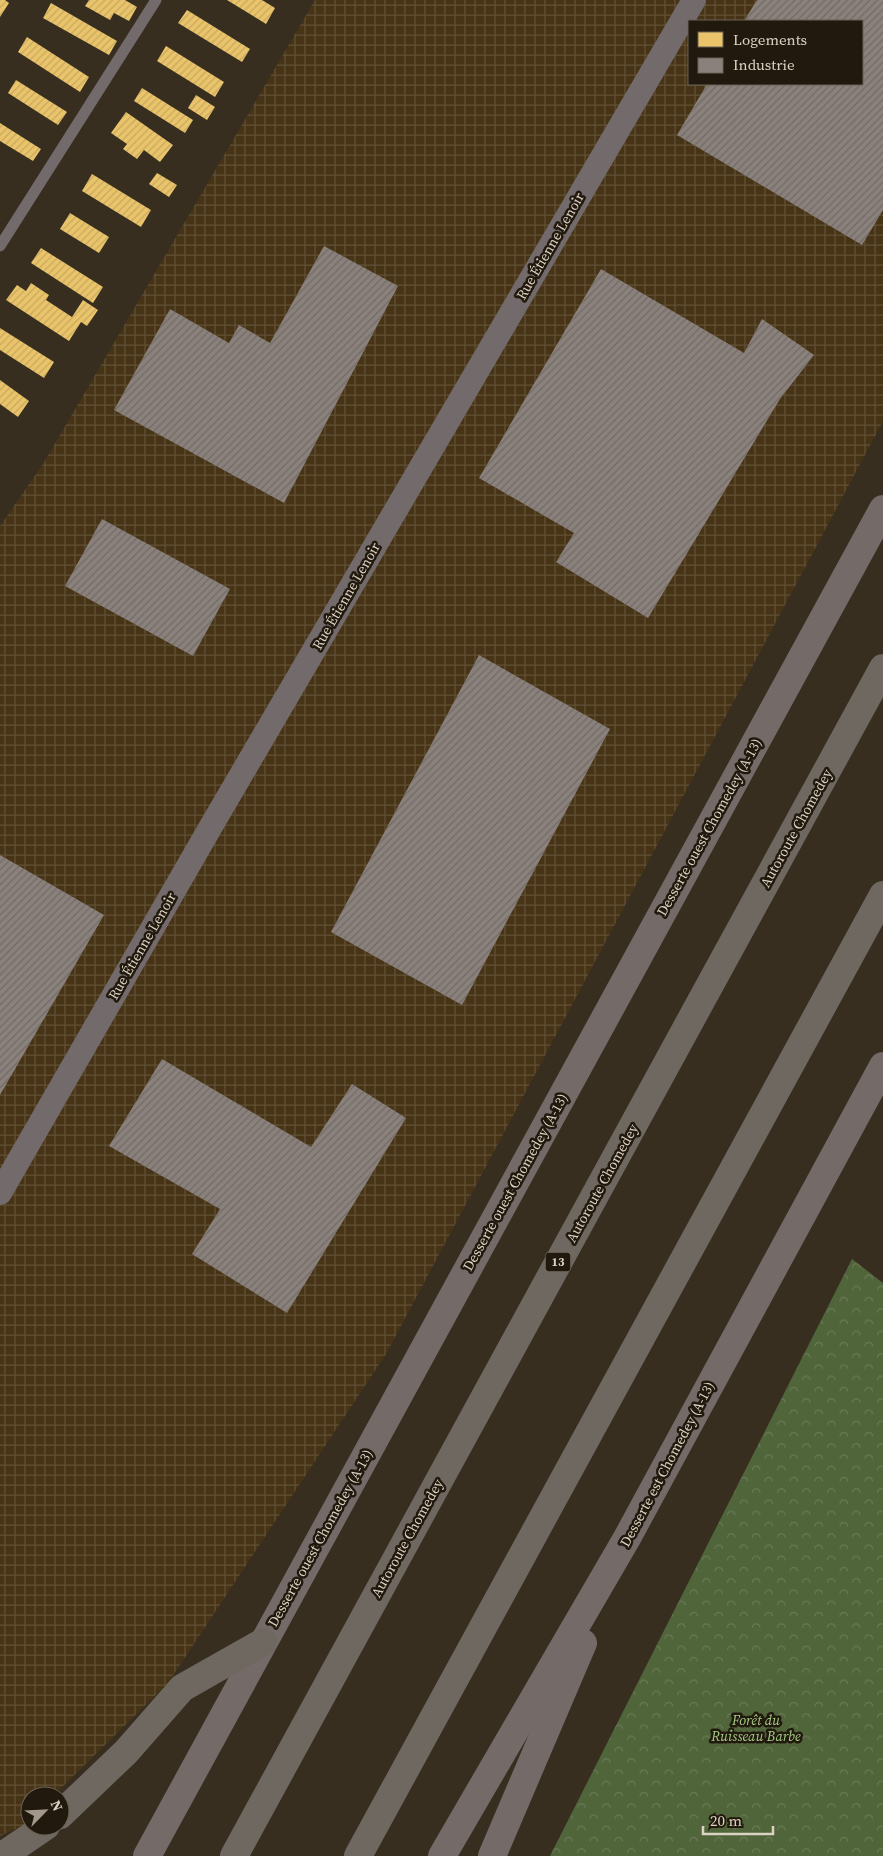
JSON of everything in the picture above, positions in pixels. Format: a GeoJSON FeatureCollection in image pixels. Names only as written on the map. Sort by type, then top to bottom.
{"type":"FeatureCollection","features":[{"type":"Feature","properties":{"kind":"highway","name":"Autoroute Chomedey"},"geometry":{"type":"LineString","coordinates":[[234,1856],[883,668]]}},
{"type":"Feature","properties":{"kind":"highway"},"geometry":{"type":"LineString","coordinates":[[358,1856],[883,894]]}},
{"type":"Feature","properties":{"kind":"highway"},"geometry":{"type":"LineString","coordinates":[[70,1805],[152,1725],[182,1688],[263,1642]]}},
{"type":"Feature","properties":{"kind":"highway"},"geometry":{"type":"LineString","coordinates":[[2,1856],[31,1836]]}},
{"type":"Feature","properties":{"kind":"main road","name":"Desserte ouest Chomedey (A-13)"},"geometry":{"type":"LineString","coordinates":[[147,1856],[883,508]]}},
{"type":"Feature","properties":{"kind":"main road","name":"Desserte est Chomedey (A-13)"},"geometry":{"type":"LineString","coordinates":[[442,1856],[627,1538],[883,1066]]}},
{"type":"Feature","properties":{"kind":"main road"},"geometry":{"type":"LineString","coordinates":[[492,1856],[627,1538]]}},
{"type":"Feature","properties":{"kind":"street","name":"Rue Étienne Lenoir"},"geometry":{"type":"LineString","coordinates":[[0,1193],[210,828],[694,0]]}},
{"type":"Feature","properties":{"kind":"lane"},"geometry":{"type":"LineString","coordinates":[[0,246],[156,0]]}},
{"type":"Feature","properties":{"kind":"shaded area"},"geometry":{"type":"Polygon","coordinates":[[[315,0],[883,0],[883,421],[386,1354],[168,1683],[63,1786],[20,1786],[20,1827],[0,1836],[0,526],[43,464],[315,0]]]}},
{"type":"Feature","properties":{"kind":"green space","name":"Forêt du Ruisseau Barbe"},"geometry":{"type":"Polygon","coordinates":[[[852,1259],[883,1283],[883,1856],[550,1856],[852,1259]]]}},
{"type":"Feature","properties":{"kind":"building: Logements"},"geometry":{"type":"Polygon","coordinates":[[[0,0],[5,0],[9,3],[0,17],[0,0]]]}},
{"type":"Feature","properties":{"kind":"building: Logements"},"geometry":{"type":"Polygon","coordinates":[[[89,0],[125,0],[137,7],[129,21],[114,13],[110,20],[85,6],[89,0]]]}},
{"type":"Feature","properties":{"kind":"building: Logements"},"geometry":{"type":"Polygon","coordinates":[[[227,0],[262,0],[275,8],[266,24],[227,0]]]}},
{"type":"Feature","properties":{"kind":"building: Logements"},"geometry":{"type":"Polygon","coordinates":[[[51,3],[117,41],[109,55],[43,18],[51,3]]]}},
{"type":"Feature","properties":{"kind":"building: Logements"},"geometry":{"type":"Polygon","coordinates":[[[187,10],[250,49],[242,62],[178,23],[187,10]]]}},
{"type":"Feature","properties":{"kind":"building: Logements"},"geometry":{"type":"Polygon","coordinates":[[[27,37],[89,77],[80,92],[18,52],[27,37]]]}},
{"type":"Feature","properties":{"kind":"building: Logements"},"geometry":{"type":"Polygon","coordinates":[[[166,46],[224,82],[215,97],[157,61],[166,46]]]}},
{"type":"Feature","properties":{"kind":"building: Logements"},"geometry":{"type":"Polygon","coordinates":[[[16,80],[67,112],[58,125],[8,93],[16,80]]]}},
{"type":"Feature","properties":{"kind":"building: Logements"},"geometry":{"type":"Polygon","coordinates":[[[142,88],[193,120],[185,133],[134,101],[142,88]]]}},
{"type":"Feature","properties":{"kind":"building: Logements"},"geometry":{"type":"Polygon","coordinates":[[[196,95],[215,107],[207,120],[188,108],[196,95]]]}},
{"type":"Feature","properties":{"kind":"building: Logements"},"geometry":{"type":"Polygon","coordinates":[[[126,112],[173,145],[160,162],[144,150],[137,159],[123,149],[127,144],[111,133],[126,112]]]}},
{"type":"Feature","properties":{"kind":"building: Logements"},"geometry":{"type":"Polygon","coordinates":[[[0,123],[41,149],[33,161],[0,141],[0,123]]]}},
{"type":"Feature","properties":{"kind":"building: Logements"},"geometry":{"type":"Polygon","coordinates":[[[157,173],[177,185],[169,197],[149,184],[157,173]]]}},
{"type":"Feature","properties":{"kind":"building: Logements"},"geometry":{"type":"Polygon","coordinates":[[[92,174],[151,210],[141,227],[82,191],[92,174]]]}},
{"type":"Feature","properties":{"kind":"building: Logements"},"geometry":{"type":"Polygon","coordinates":[[[70,213],[109,237],[99,253],[60,229],[70,213]]]}},
{"type":"Feature","properties":{"kind":"building: Logements"},"geometry":{"type":"Polygon","coordinates":[[[41,248],[103,287],[93,303],[31,263],[41,248]]]}},
{"type":"Feature","properties":{"kind":"building: Logements"},"geometry":{"type":"Polygon","coordinates":[[[31,283],[49,295],[46,300],[72,317],[83,300],[98,310],[87,326],[81,322],[69,341],[6,300],[17,285],[26,291],[31,283]]]}},
{"type":"Feature","properties":{"kind":"building: Logements"},"geometry":{"type":"Polygon","coordinates":[[[0,328],[54,362],[44,378],[0,350],[0,328]]]}},
{"type":"Feature","properties":{"kind":"building: Logements"},"geometry":{"type":"Polygon","coordinates":[[[0,380],[29,401],[18,417],[0,404],[0,380]]]}},
{"type":"Feature","properties":{"kind":"building: Industrie"},"geometry":{"type":"Polygon","coordinates":[[[757,0],[883,0],[883,210],[862,245],[677,135],[706,85],[863,85],[863,20],[745,20],[757,0]]]}},
{"type":"Feature","properties":{"kind":"building: Industrie"},"geometry":{"type":"Polygon","coordinates":[[[324,246],[398,286],[284,503],[114,410],[170,309],[229,343],[239,325],[270,343],[324,246]]]}},
{"type":"Feature","properties":{"kind":"building: Industrie"},"geometry":{"type":"Polygon","coordinates":[[[601,269],[744,353],[762,319],[814,355],[780,399],[648,618],[556,562],[574,533],[479,478],[601,269]]]}},
{"type":"Feature","properties":{"kind":"building: Industrie"},"geometry":{"type":"Polygon","coordinates":[[[102,519],[230,589],[193,656],[65,586],[102,519]]]}},
{"type":"Feature","properties":{"kind":"building: Industrie"},"geometry":{"type":"Polygon","coordinates":[[[479,655],[610,729],[462,1005],[331,932],[479,655]]]}},
{"type":"Feature","properties":{"kind":"building: Industrie"},"geometry":{"type":"Polygon","coordinates":[[[0,855],[104,915],[0,1095],[0,855]]]}},
{"type":"Feature","properties":{"kind":"building: Industrie"},"geometry":{"type":"Polygon","coordinates":[[[162,1059],[311,1147],[352,1084],[406,1118],[287,1313],[192,1254],[220,1209],[109,1146],[162,1059]]]}}]}
